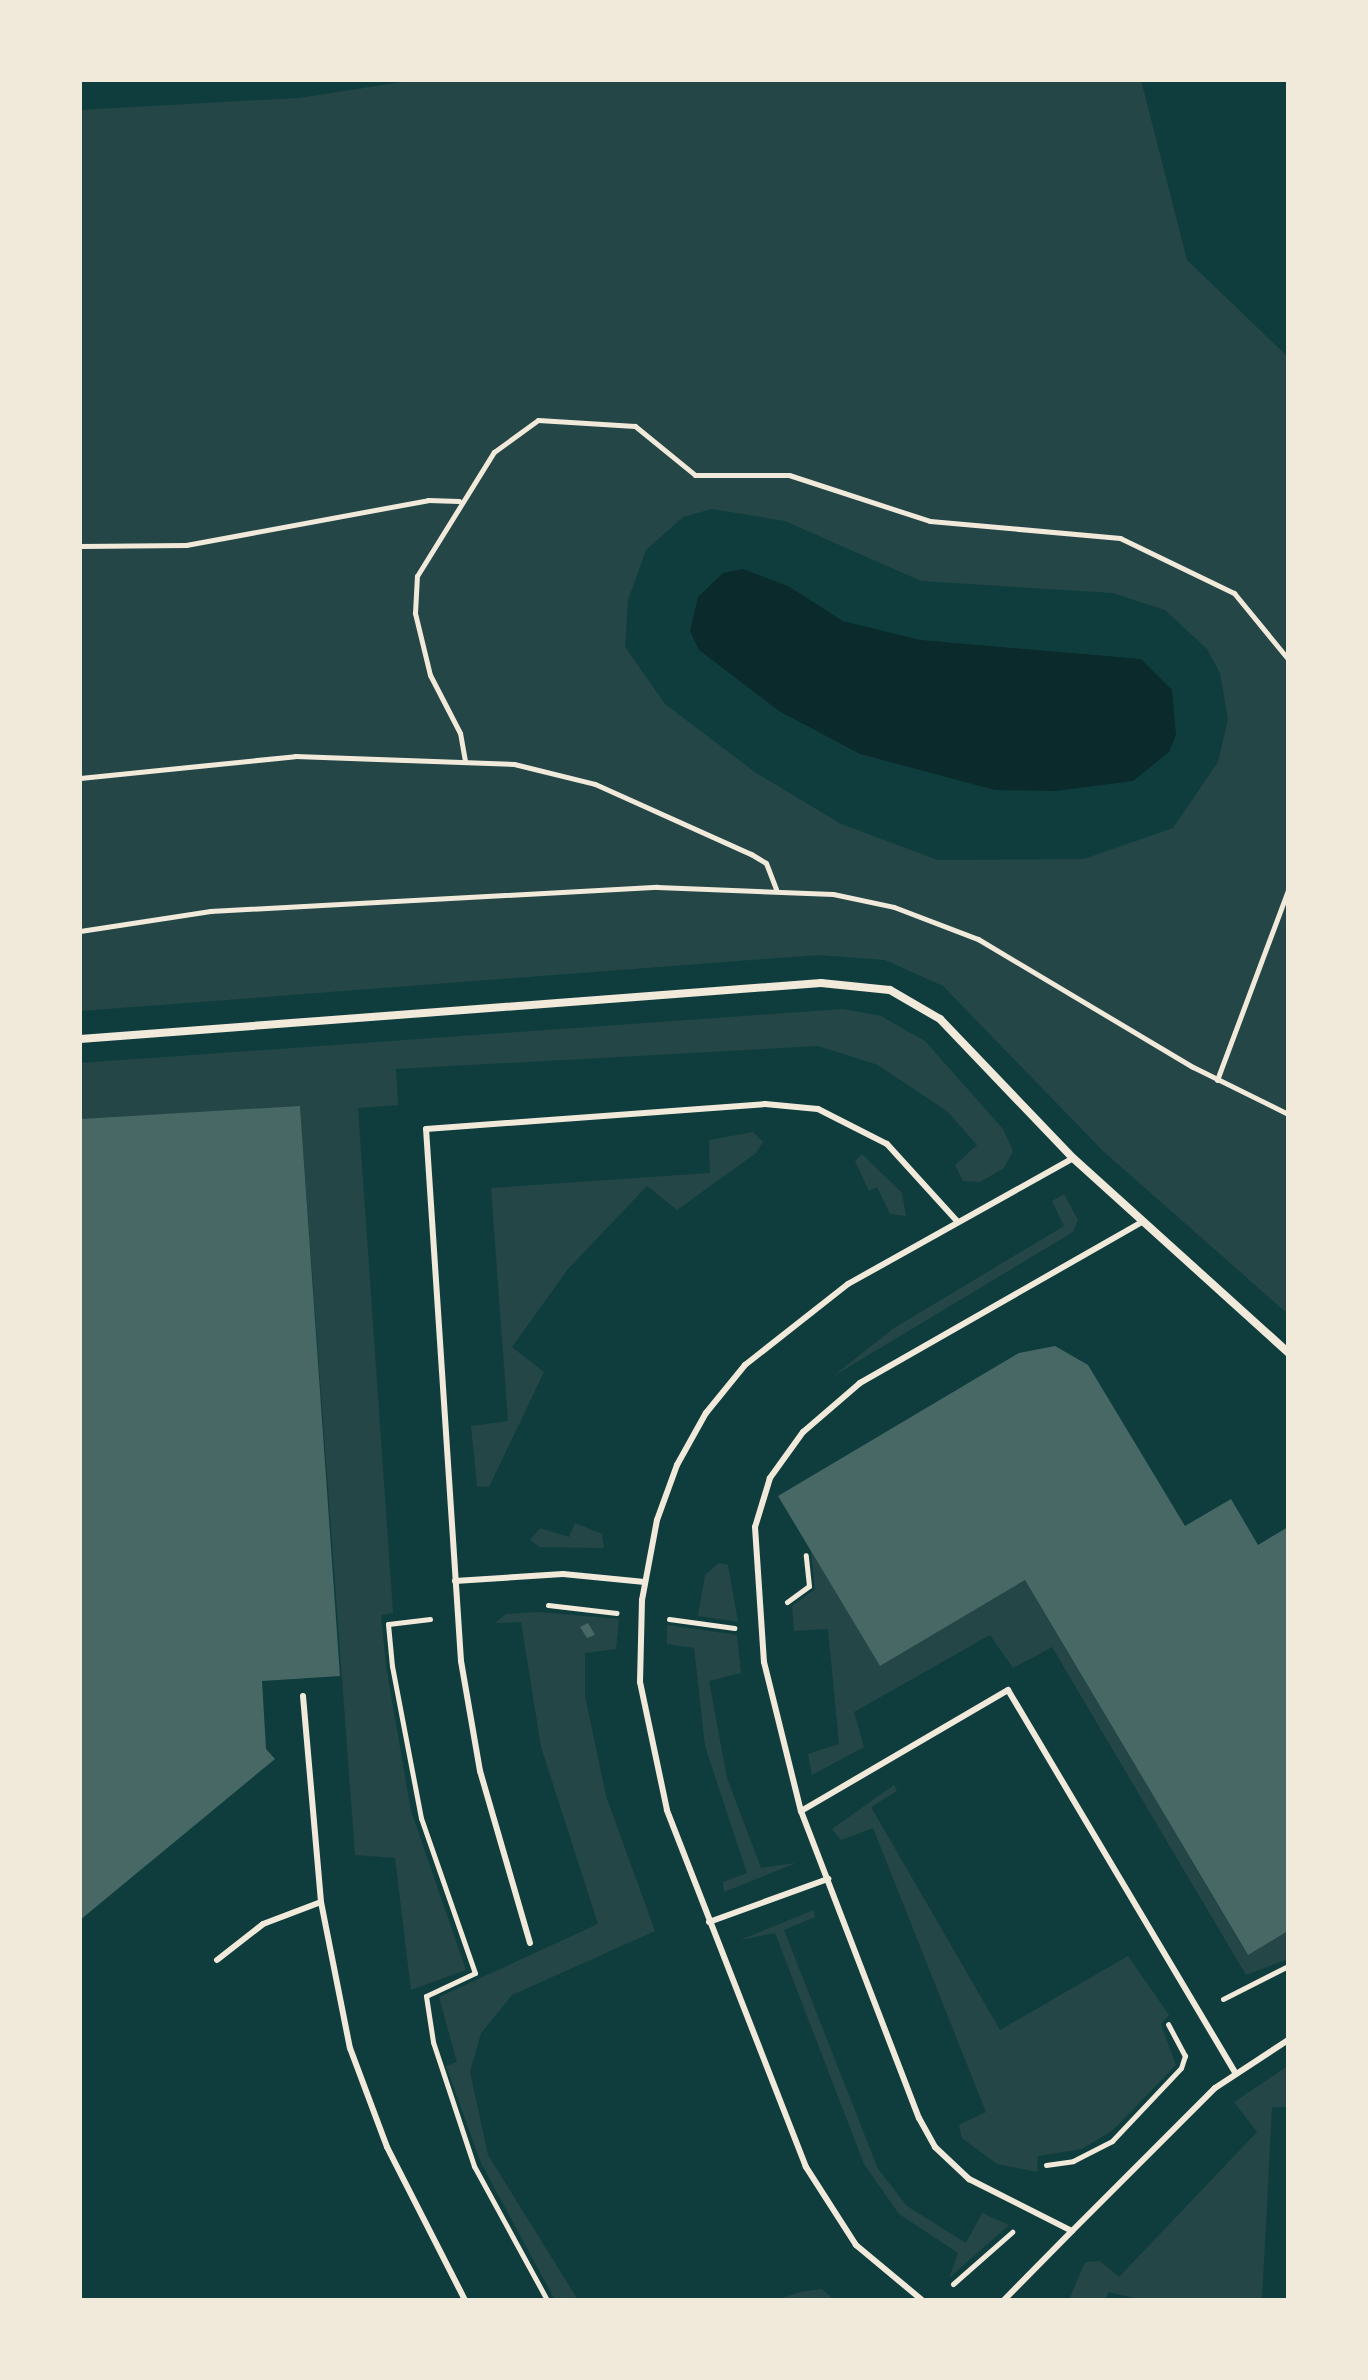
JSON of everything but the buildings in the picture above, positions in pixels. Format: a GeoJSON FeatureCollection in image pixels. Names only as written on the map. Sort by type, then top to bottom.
{"type":"FeatureCollection","features":[{"type":"Feature","properties":{"kind":"street"},"geometry":{"type":"LineString","coordinates":[[80,1039],[857,983],[928,1009],[1073,1158],[1288,1352]]}},
{"type":"Feature","properties":{"kind":"lane"},"geometry":{"type":"LineString","coordinates":[[530,1943],[472,1737],[455,1581],[426,1129],[765,1104],[818,1109],[887,1144],[958,1222]]}},
{"type":"Feature","properties":{"kind":"lane"},"geometry":{"type":"LineString","coordinates":[[922,2300],[856,2245],[817,2190],[709,1922],[647,1732],[639,1653],[645,1582],[677,1465],[724,1388],[821,1301],[1073,1158]]}},
{"type":"Feature","properties":{"kind":"lane"},"geometry":{"type":"LineString","coordinates":[[1072,2231],[969,2179],[935,2147],[801,1811],[776,1728],[753,1583],[755,1527],[770,1478],[842,1395],[1142,1222]]}},
{"type":"Feature","properties":{"kind":"lane"},"geometry":{"type":"LineString","coordinates":[[455,1581],[563,1574],[645,1582]]}},
{"type":"Feature","properties":{"kind":"lane"},"geometry":{"type":"LineString","coordinates":[[801,1811],[1008,1690],[1235,2073]]}},
{"type":"Feature","properties":{"kind":"lane"},"geometry":{"type":"LineString","coordinates":[[303,1696],[321,1902],[364,2090],[465,2300]]}},
{"type":"Feature","properties":{"kind":"lane"},"geometry":{"type":"LineString","coordinates":[[709,1922],[828,1879]]}},
{"type":"Feature","properties":{"kind":"lane"},"geometry":{"type":"LineString","coordinates":[[217,1960],[263,1924],[321,1902]]}},
{"type":"Feature","properties":{"kind":"lane"},"geometry":{"type":"LineString","coordinates":[[1004,2300],[1235,2073],[1288,2040]]}},
{"type":"Feature","properties":{"kind":"path"},"geometry":{"type":"LineString","coordinates":[[465,761],[460,733],[430,675],[413,596],[425,556],[459,501],[524,425],[618,420],[650,432],[695,475],[789,475],[930,521],[1093,532],[1145,546],[1234,593],[1288,659]]}},
{"type":"Feature","properties":{"kind":"path"},"geometry":{"type":"LineString","coordinates":[[80,546],[186,545],[428,500],[459,501]]}},
{"type":"Feature","properties":{"kind":"path"},"geometry":{"type":"LineString","coordinates":[[80,778],[295,756],[465,761],[595,784],[759,858],[776,889]]}},
{"type":"Feature","properties":{"kind":"path"},"geometry":{"type":"LineString","coordinates":[[80,931],[272,906],[657,887],[776,889],[867,899],[949,926],[1024,962],[1217,1080],[1288,1114]]}},
{"type":"Feature","properties":{"kind":"path"},"geometry":{"type":"LineString","coordinates":[[1217,1080],[1288,890]]}},
{"type":"Feature","properties":{"kind":"path"},"geometry":{"type":"LineString","coordinates":[[787,1613],[786,1603],[809,1586],[806,1555]]}},
{"type":"Feature","properties":{"kind":"path"},"geometry":{"type":"LineString","coordinates":[[534,1605],[618,1613]]}},
{"type":"Feature","properties":{"kind":"path"},"geometry":{"type":"LineString","coordinates":[[430,1619],[388,1624],[392,1666],[421,1818],[475,1973],[426,1996],[433,2042],[474,2166],[547,2300]]}},
{"type":"Feature","properties":{"kind":"path"},"geometry":{"type":"LineString","coordinates":[[664,1619],[737,1629]]}},
{"type":"Feature","properties":{"kind":"path"},"geometry":{"type":"LineString","coordinates":[[1219,2002],[1288,1966]]}},
{"type":"Feature","properties":{"kind":"path"},"geometry":{"type":"LineString","coordinates":[[1046,2165],[1073,2161],[1112,2141],[1181,2068],[1185,2056],[1168,2024]]}},
{"type":"Feature","properties":{"kind":"path"},"geometry":{"type":"LineString","coordinates":[[953,2284],[1012,2232]]}},
{"type":"Feature","properties":{"kind":"shaded area"},"geometry":{"type":"Polygon","coordinates":[[[415,80],[1141,80],[1187,260],[1288,357],[1288,1314],[1103,1151],[943,986],[885,960],[818,955],[80,1011],[80,110],[299,98],[415,80]],[[712,509],[683,517],[646,550],[628,600],[625,647],[665,704],[756,773],[841,824],[938,860],[1084,859],[1173,828],[1218,762],[1228,719],[1220,673],[1207,649],[1165,610],[1113,593],[921,581],[785,521],[712,509]]]}},
{"type":"Feature","properties":{"kind":"shaded area"},"geometry":{"type":"Polygon","coordinates":[[[743,569],[788,586],[843,621],[920,640],[1141,659],[1172,690],[1176,735],[1169,752],[1133,781],[1055,791],[995,790],[860,754],[779,711],[699,650],[690,631],[698,597],[723,573],[743,569]]]}},
{"type":"Feature","properties":{"kind":"shaded area"},"geometry":{"type":"Polygon","coordinates":[[[843,1009],[881,1016],[925,1041],[1003,1129],[1013,1151],[1004,1168],[980,1182],[963,1181],[955,1165],[977,1145],[947,1111],[878,1065],[818,1046],[396,1069],[398,1105],[358,1108],[393,1613],[381,1615],[386,1666],[411,1811],[466,1970],[411,1990],[395,1858],[355,1855],[300,1107],[80,1119],[80,1063],[843,1009]]]}},
{"type":"Feature","properties":{"kind":"shaded area"},"geometry":{"type":"Polygon","coordinates":[[[753,1132],[763,1142],[756,1153],[677,1210],[647,1186],[568,1269],[512,1347],[544,1372],[489,1487],[477,1486],[471,1426],[508,1421],[491,1188],[710,1173],[709,1140],[753,1132]]]}},
{"type":"Feature","properties":{"kind":"shaded area"},"geometry":{"type":"Polygon","coordinates":[[[862,1154],[902,1193],[906,1216],[890,1214],[877,1187],[869,1191],[855,1161],[862,1154]]]}},
{"type":"Feature","properties":{"kind":"shaded area"},"geometry":{"type":"Polygon","coordinates":[[[1064,1194],[1078,1220],[1073,1232],[832,1377],[894,1328],[1064,1226],[1052,1201],[1064,1194]]]}},
{"type":"Feature","properties":{"kind":"shaded area"},"geometry":{"type":"Polygon","coordinates":[[[575,1523],[602,1534],[604,1548],[540,1547],[530,1540],[540,1528],[569,1537],[575,1523]]]}},
{"type":"Feature","properties":{"kind":"shaded area"},"geometry":{"type":"Polygon","coordinates":[[[811,1551],[880,1666],[1025,1580],[1247,1954],[1288,1931],[1288,1959],[1246,1975],[1052,1647],[1013,1668],[990,1635],[854,1712],[864,1747],[812,1775],[808,1754],[839,1744],[828,1629],[794,1631],[792,1606],[815,1589],[811,1551]]]}},
{"type":"Feature","properties":{"kind":"shaded area"},"geometry":{"type":"Polygon","coordinates":[[[719,1563],[728,1565],[738,1622],[698,1616],[705,1575],[719,1563]]]}},
{"type":"Feature","properties":{"kind":"shaded area"},"geometry":{"type":"Polygon","coordinates":[[[538,1612],[619,1619],[616,1649],[585,1653],[585,1696],[606,1796],[655,1931],[512,1995],[481,2033],[470,2072],[488,2155],[578,2300],[555,2300],[481,2163],[446,2066],[457,2062],[439,1997],[598,1924],[541,1747],[521,1622],[495,1623],[506,1614],[538,1612]]]}},
{"type":"Feature","properties":{"kind":"shaded area"},"geometry":{"type":"Polygon","coordinates":[[[667,1625],[737,1635],[741,1673],[709,1681],[727,1778],[761,1868],[796,1863],[724,1892],[723,1882],[747,1873],[705,1746],[694,1648],[667,1644],[667,1625]]]}},
{"type":"Feature","properties":{"kind":"shaded area"},"geometry":{"type":"Polygon","coordinates":[[[894,1785],[897,1791],[871,1807],[1000,2030],[1128,1956],[1169,2015],[1161,2024],[1176,2065],[1113,2130],[1082,2149],[1038,2156],[1037,2172],[997,2164],[962,2138],[959,2125],[986,2112],[873,1828],[841,1840],[832,1829],[894,1785]]]}},
{"type":"Feature","properties":{"kind":"shaded area"},"geometry":{"type":"Polygon","coordinates":[[[814,1910],[815,1917],[784,1930],[878,2169],[907,2206],[966,2243],[982,2213],[1009,2225],[949,2278],[958,2253],[899,2214],[864,2164],[775,1933],[740,1940],[814,1910]]]}},
{"type":"Feature","properties":{"kind":"shaded area"},"geometry":{"type":"Polygon","coordinates":[[[1288,2066],[1288,2107],[1272,2107],[1262,2300],[1143,2300],[1108,2292],[1106,2300],[1069,2300],[1085,2262],[1100,2261],[1119,2277],[1257,2132],[1234,2102],[1288,2066]]]}},
{"type":"Feature","properties":{"kind":"shaded area"},"geometry":{"type":"Polygon","coordinates":[[[822,2289],[834,2300],[775,2300],[801,2292],[822,2289]]]}}]}
